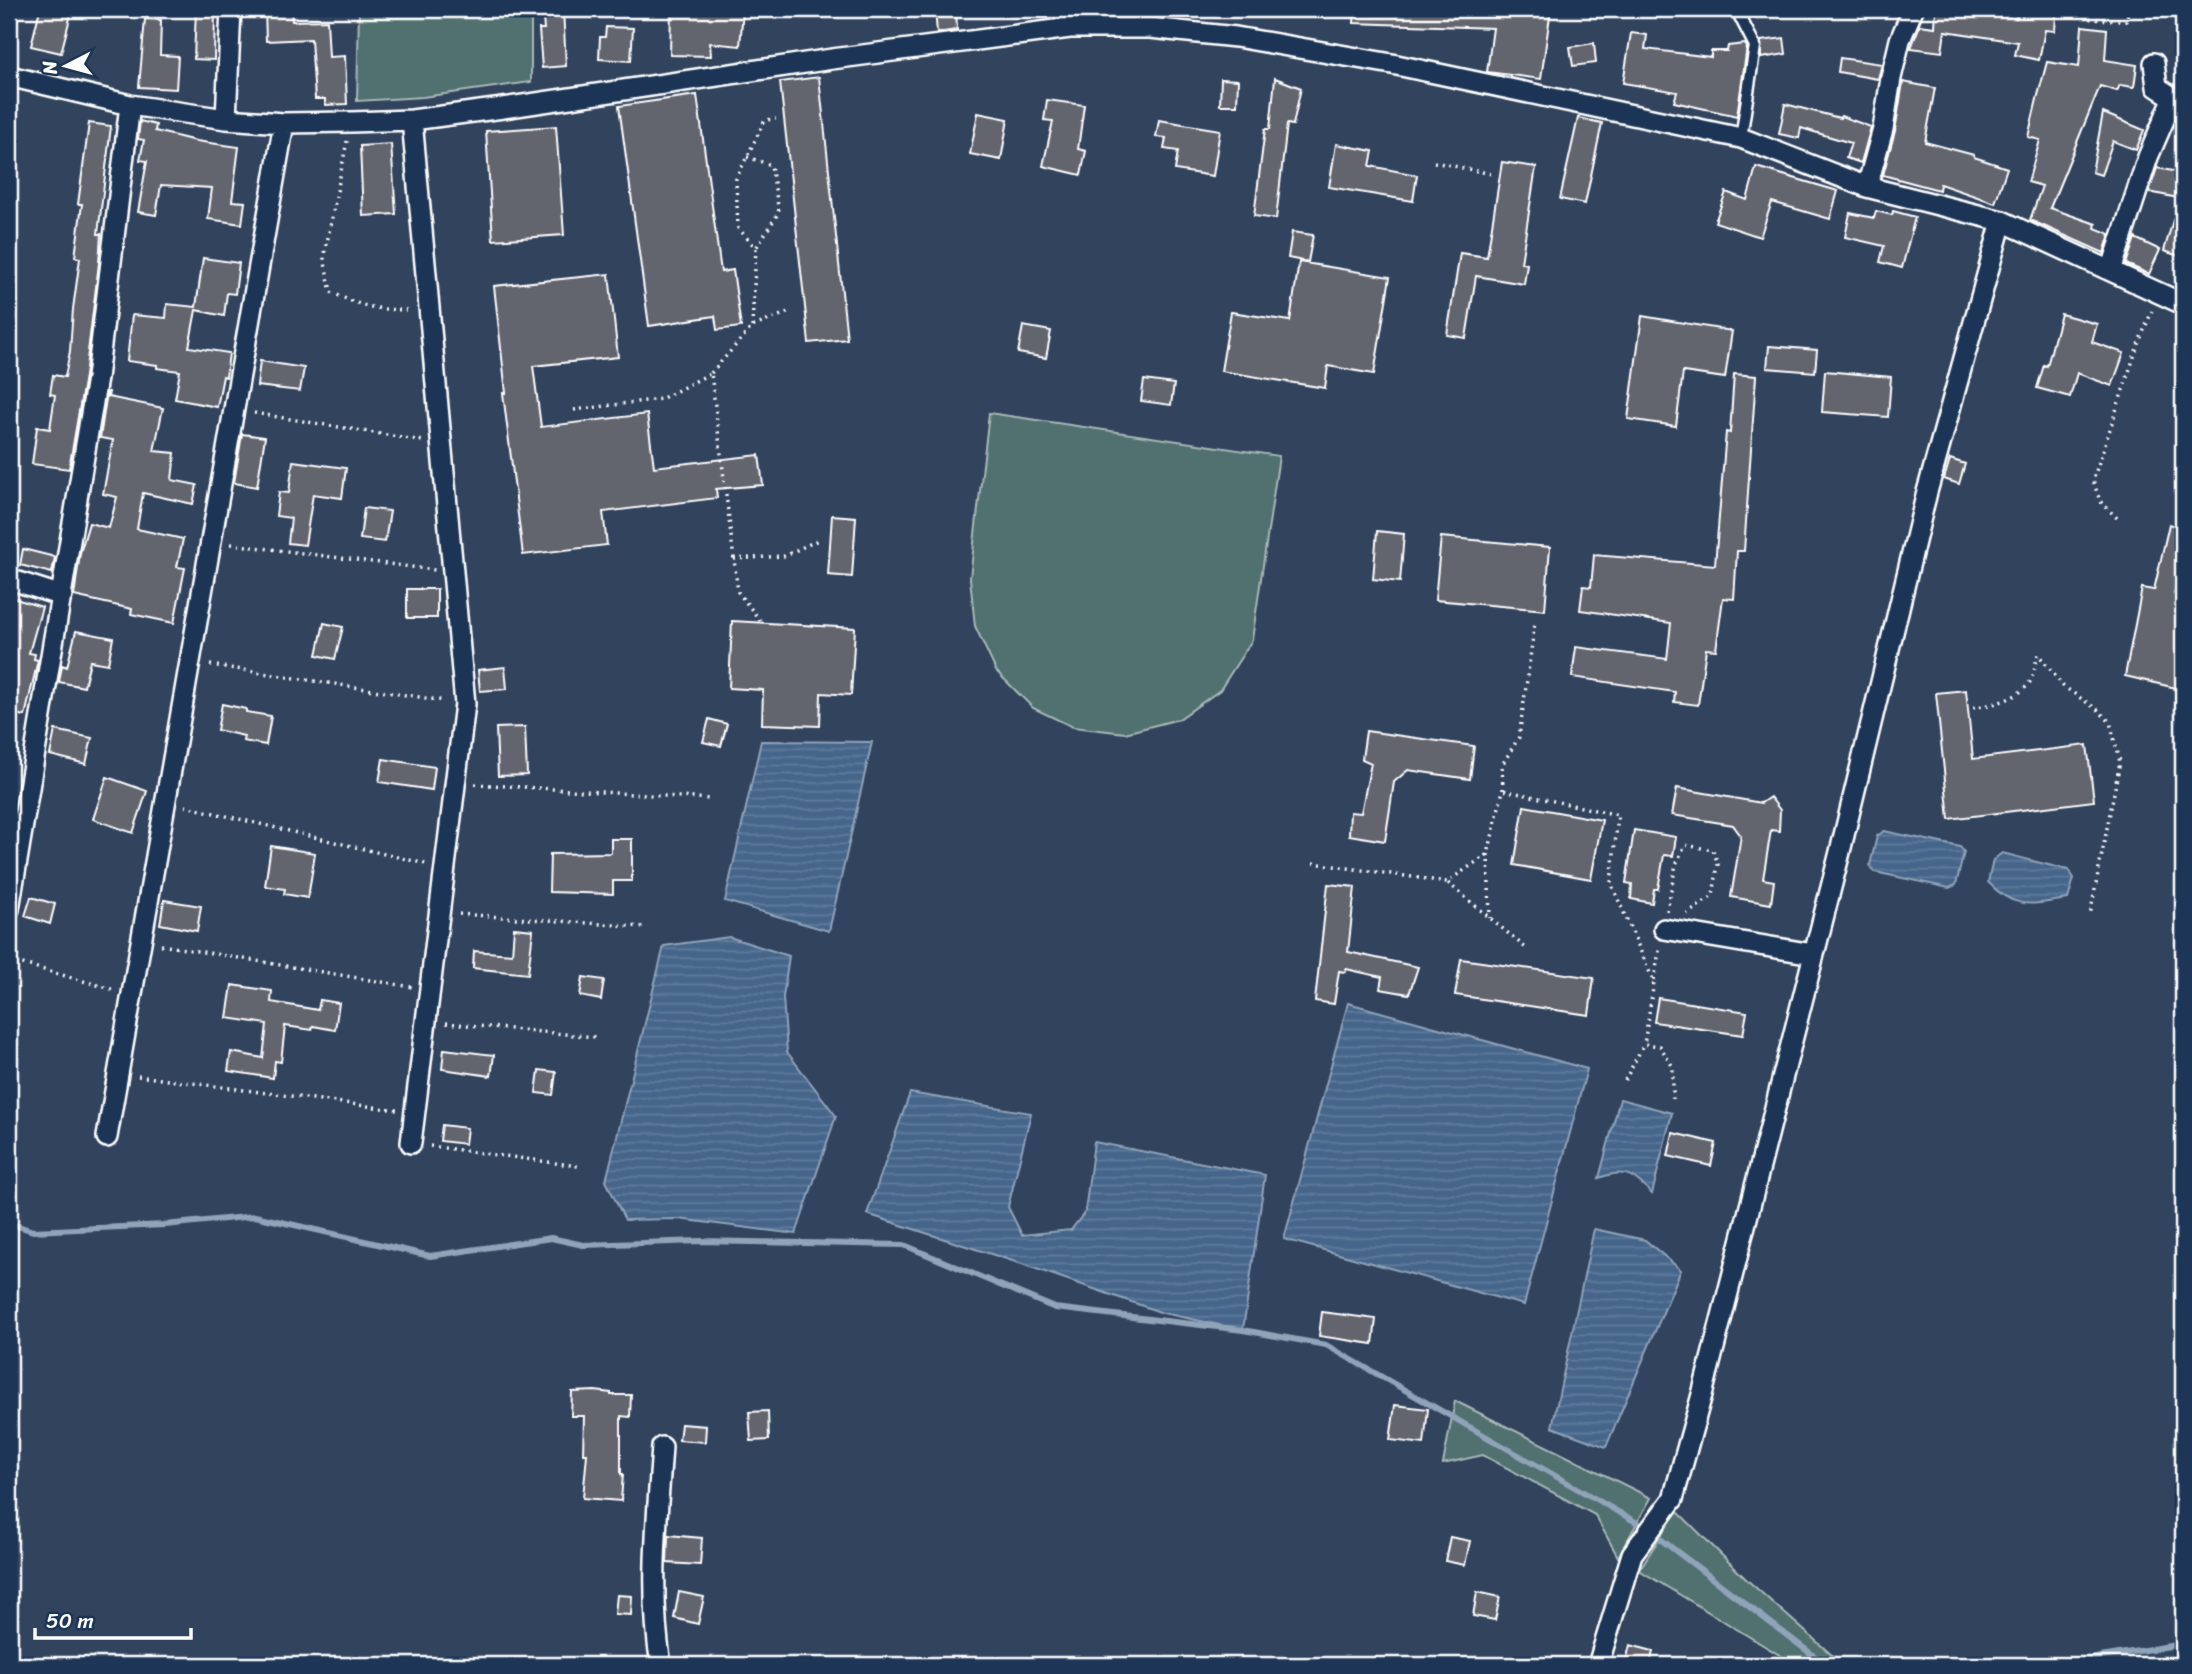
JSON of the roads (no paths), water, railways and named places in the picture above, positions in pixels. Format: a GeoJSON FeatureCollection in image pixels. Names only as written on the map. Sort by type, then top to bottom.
{"type":"FeatureCollection","features":[{"type":"Feature","properties":{"kind":"street"},"geometry":{"type":"LineString","coordinates":[[226,119],[231,9]]}},
{"type":"Feature","properties":{"kind":"street"},"geometry":{"type":"LineString","coordinates":[[1867,187],[1884,129],[1891,78],[1900,40],[1913,9]]}},
{"type":"Feature","properties":{"kind":"street"},"geometry":{"type":"LineString","coordinates":[[9,76],[130,105],[226,119],[284,122],[412,120],[832,59],[1070,18],[1236,37],[1392,64],[1741,138],[1867,187],[2002,221],[2183,304]]}},
{"type":"Feature","properties":{"kind":"street"},"geometry":{"type":"LineString","coordinates":[[2111,271],[2148,157],[2178,101],[2157,87],[2154,63]]}},
{"type":"Feature","properties":{"kind":"street"},"geometry":{"type":"LineString","coordinates":[[9,909],[97,378],[130,105]]}},
{"type":"Feature","properties":{"kind":"street"},"geometry":{"type":"LineString","coordinates":[[411,1143],[465,704],[412,120]]}},
{"type":"Feature","properties":{"kind":"street"},"geometry":{"type":"LineString","coordinates":[[107,1137],[284,122]]}},
{"type":"Feature","properties":{"kind":"street"},"geometry":{"type":"LineString","coordinates":[[1598,1665],[1632,1554],[1673,1499],[1839,856],[1927,492],[2002,221]]}},
{"type":"Feature","properties":{"kind":"street"},"geometry":{"type":"LineString","coordinates":[[9,579],[62,596]]}},
{"type":"Feature","properties":{"kind":"street"},"geometry":{"type":"LineString","coordinates":[[1664,929],[1813,954]]}},
{"type":"Feature","properties":{"kind":"street"},"geometry":{"type":"LineString","coordinates":[[661,1665],[655,1627],[655,1550],[662,1447]]}},
{"type":"Feature","properties":{"kind":"lane"},"geometry":{"type":"LineString","coordinates":[[1736,9],[1755,46],[1741,138]]}},
{"type":"Feature","properties":{"kind":"water"},"geometry":{"type":"Polygon","coordinates":[[[761,741],[872,742],[829,931],[725,901],[761,741]]]}},
{"type":"Feature","properties":{"kind":"water"},"geometry":{"type":"Polygon","coordinates":[[[1884,831],[1960,847],[1964,852],[1956,885],[1949,888],[1875,872],[1870,865],[1877,836],[1884,831]]]}},
{"type":"Feature","properties":{"kind":"water"},"geometry":{"type":"Polygon","coordinates":[[[2002,853],[2068,870],[2074,878],[2068,899],[2025,903],[2007,898],[1988,882],[1993,860],[2002,853]]]}},
{"type":"Feature","properties":{"kind":"water"},"geometry":{"type":"Polygon","coordinates":[[[729,937],[789,956],[783,997],[787,1052],[836,1116],[796,1234],[678,1219],[625,1220],[606,1181],[664,946],[729,937]]]}},
{"type":"Feature","properties":{"kind":"water"},"geometry":{"type":"Polygon","coordinates":[[[1348,1003],[1587,1069],[1524,1305],[1284,1239],[1348,1003]]]}},
{"type":"Feature","properties":{"kind":"water"},"geometry":{"type":"Polygon","coordinates":[[[910,1093],[1031,1113],[1008,1207],[1022,1235],[1071,1230],[1085,1212],[1094,1142],[1265,1175],[1243,1330],[1163,1313],[867,1214],[910,1093]]]}},
{"type":"Feature","properties":{"kind":"water"},"geometry":{"type":"Polygon","coordinates":[[[1620,1099],[1672,1113],[1652,1194],[1629,1175],[1616,1174],[1599,1178],[1620,1099]]]}},
{"type":"Feature","properties":{"kind":"water"},"geometry":{"type":"Polygon","coordinates":[[[1594,1229],[1645,1240],[1681,1270],[1606,1447],[1552,1427],[1594,1229]]]}},
{"type":"Feature","properties":{"kind":"waterway"},"geometry":{"type":"LineString","coordinates":[[9,1223],[33,1231],[165,1225],[255,1216],[430,1256],[551,1238],[583,1245],[701,1241],[904,1245],[1055,1308],[1243,1330],[1326,1345],[1641,1525]]}},
{"type":"Feature","properties":{"kind":"waterway"},"geometry":{"type":"LineString","coordinates":[[1655,1535],[1826,1665]]}},
{"type":"Feature","properties":{"kind":"waterway"},"geometry":{"type":"LineString","coordinates":[[2072,1665],[2100,1657],[2183,1644]]}}]}
